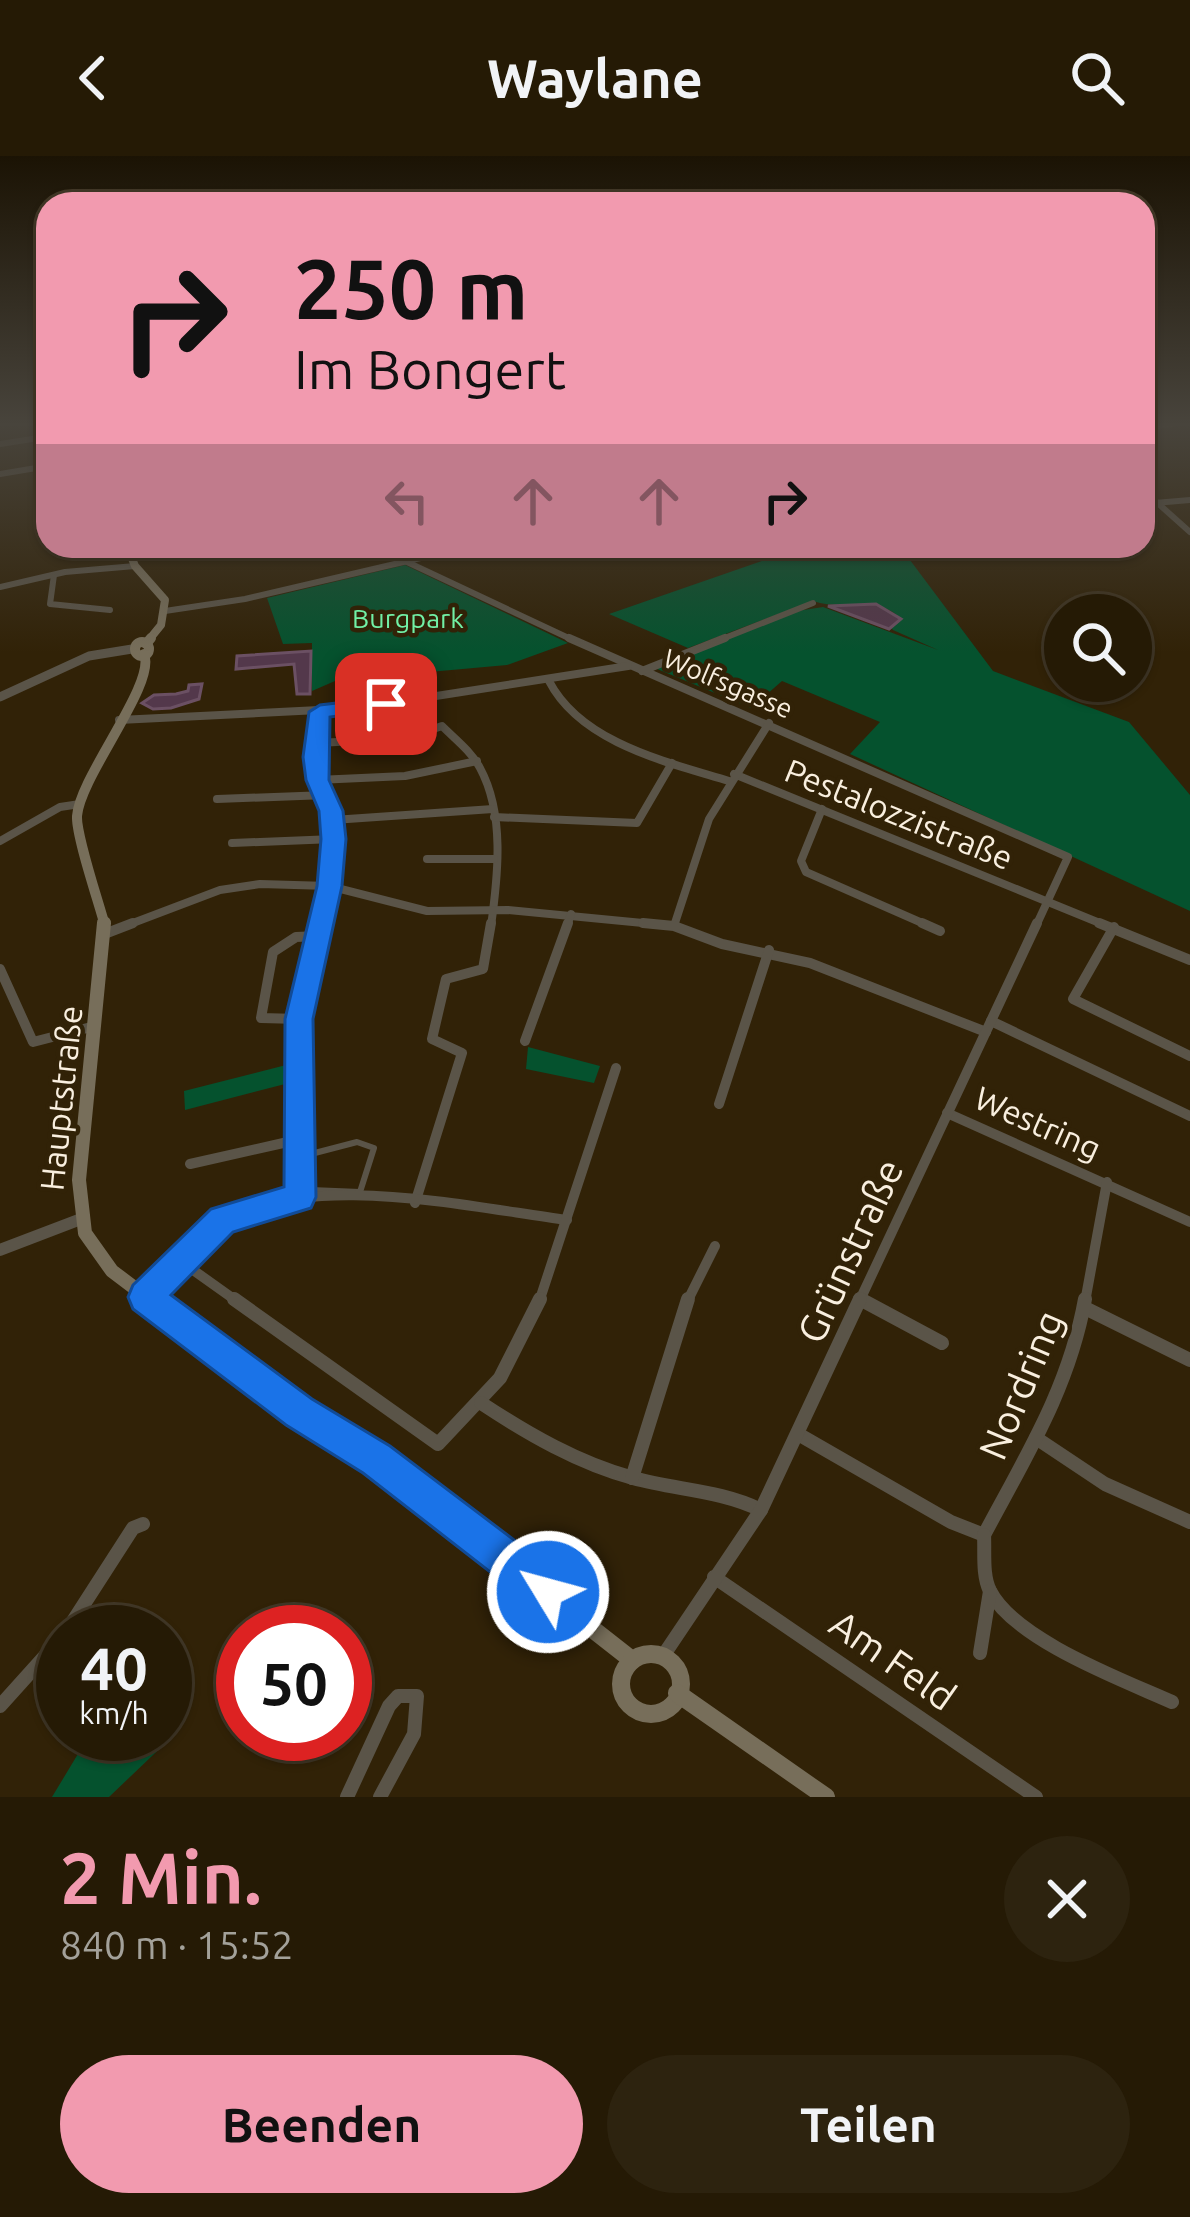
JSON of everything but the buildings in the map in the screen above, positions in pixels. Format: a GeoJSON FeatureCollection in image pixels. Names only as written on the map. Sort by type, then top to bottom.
{"type":"FeatureCollection","features":[{"type":"Feature","properties":{"kind":"main road"},"geometry":{"type":"LineString","coordinates":[[80,804],[119,720],[143,684],[148,663],[145,649],[166,611],[162,595],[132,558]]}},
{"type":"Feature","properties":{"kind":"main road"},"geometry":{"type":"LineString","coordinates":[[132,650],[145,649]]}},
{"type":"Feature","properties":{"kind":"main road","name":"Hauptstraße"},"geometry":{"type":"LineString","coordinates":[[80,804],[79,832],[102,899],[107,934],[79,1180],[81,1220],[103,1263],[299,1412],[376,1460],[632,1660]]}},
{"type":"Feature","properties":{"kind":"main road"},"geometry":{"type":"LineString","coordinates":[[647,1652],[663,1656],[677,1676],[677,1693],[664,1714],[641,1715],[624,1690],[632,1660],[647,1652]]}},
{"type":"Feature","properties":{"kind":"main road"},"geometry":{"type":"LineString","coordinates":[[677,1693],[826,1797]]}},
{"type":"Feature","properties":{"kind":"street"},"geometry":{"type":"LineString","coordinates":[[1157,502],[1190,500]]}},
{"type":"Feature","properties":{"kind":"street"},"geometry":{"type":"LineString","coordinates":[[1157,502],[1190,532]]}},
{"type":"Feature","properties":{"kind":"street","name":"Wolfsgasse"},"geometry":{"type":"LineString","coordinates":[[402,558],[628,666],[769,723],[1068,857]]}},
{"type":"Feature","properties":{"kind":"street"},"geometry":{"type":"LineString","coordinates":[[166,611],[426,558]]}},
{"type":"Feature","properties":{"kind":"street"},"geometry":{"type":"LineString","coordinates":[[0,587],[54,574],[135,566]]}},
{"type":"Feature","properties":{"kind":"street"},"geometry":{"type":"LineString","coordinates":[[54,574],[50,604],[110,610]]}},
{"type":"Feature","properties":{"kind":"street"},"geometry":{"type":"LineString","coordinates":[[642,670],[814,602]]}},
{"type":"Feature","properties":{"kind":"street"},"geometry":{"type":"LineString","coordinates":[[0,697],[88,656],[132,650]]}},
{"type":"Feature","properties":{"kind":"street"},"geometry":{"type":"LineString","coordinates":[[119,720],[320,712],[628,666]]}},
{"type":"Feature","properties":{"kind":"street","name":"Pestalozzistraße"},"geometry":{"type":"LineString","coordinates":[[549,681],[557,697],[600,730],[672,764],[732,778],[822,809],[1190,960]]}},
{"type":"Feature","properties":{"kind":"street"},"geometry":{"type":"LineString","coordinates":[[300,1197],[299,1019],[329,886],[334,839],[327,795],[317,780],[315,742],[320,712]]}},
{"type":"Feature","properties":{"kind":"street"},"geometry":{"type":"LineString","coordinates":[[674,926],[699,842],[732,778],[769,723]]}},
{"type":"Feature","properties":{"kind":"street"},"geometry":{"type":"LineString","coordinates":[[315,742],[404,739],[442,726],[477,761],[493,813],[497,910],[483,969],[446,979],[432,1039],[462,1053],[416,1203]]}},
{"type":"Feature","properties":{"kind":"street"},"geometry":{"type":"LineString","coordinates":[[317,780],[405,776],[477,761]]}},
{"type":"Feature","properties":{"kind":"street"},"geometry":{"type":"LineString","coordinates":[[333,820],[493,813],[637,823],[672,764]]}},
{"type":"Feature","properties":{"kind":"street"},"geometry":{"type":"LineString","coordinates":[[217,799],[327,795]]}},
{"type":"Feature","properties":{"kind":"street"},"geometry":{"type":"LineString","coordinates":[[0,841],[60,807],[80,804]]}},
{"type":"Feature","properties":{"kind":"street"},"geometry":{"type":"LineString","coordinates":[[822,809],[801,862],[806,872],[940,931]]}},
{"type":"Feature","properties":{"kind":"street"},"geometry":{"type":"LineString","coordinates":[[232,843],[334,839]]}},
{"type":"Feature","properties":{"kind":"street","name":"Grünstraße"},"geometry":{"type":"LineString","coordinates":[[663,1656],[761,1510],[1068,857]]}},
{"type":"Feature","properties":{"kind":"street"},"geometry":{"type":"LineString","coordinates":[[427,859],[494,859]]}},
{"type":"Feature","properties":{"kind":"street"},"geometry":{"type":"LineString","coordinates":[[107,934],[220,890],[260,884],[329,886],[427,911],[571,914],[674,926],[846,974],[988,1027],[1190,1117]]}},
{"type":"Feature","properties":{"kind":"street"},"geometry":{"type":"LineString","coordinates":[[525,1041],[547,991],[571,914]]}},
{"type":"Feature","properties":{"kind":"street"},"geometry":{"type":"LineString","coordinates":[[1114,927],[1073,999],[1190,1056]]}},
{"type":"Feature","properties":{"kind":"street"},"geometry":{"type":"LineString","coordinates":[[299,1019],[261,1018],[273,952],[296,938],[318,937]]}},
{"type":"Feature","properties":{"kind":"street"},"geometry":{"type":"LineString","coordinates":[[719,1104],[769,950]]}},
{"type":"Feature","properties":{"kind":"street"},"geometry":{"type":"LineString","coordinates":[[0,968],[33,1042],[98,1026]]}},
{"type":"Feature","properties":{"kind":"street"},"geometry":{"type":"LineString","coordinates":[[179,1260],[439,1444],[482,1403],[507,1368],[540,1299],[616,1068]]}},
{"type":"Feature","properties":{"kind":"street","name":"Westring"},"geometry":{"type":"LineString","coordinates":[[947,1112],[1190,1222]]}},
{"type":"Feature","properties":{"kind":"street"},"geometry":{"type":"LineString","coordinates":[[190,1164],[301,1139]]}},
{"type":"Feature","properties":{"kind":"street"},"geometry":{"type":"LineString","coordinates":[[357,1142],[374,1148],[360,1192],[311,1190],[311,1154],[357,1142]]}},
{"type":"Feature","properties":{"kind":"street","name":"Nordring"},"geometry":{"type":"LineString","coordinates":[[984,1534],[1075,1354],[1107,1182]]}},
{"type":"Feature","properties":{"kind":"street"},"geometry":{"type":"LineString","coordinates":[[146,1297],[222,1220],[300,1197],[416,1203],[567,1220]]}},
{"type":"Feature","properties":{"kind":"street"},"geometry":{"type":"LineString","coordinates":[[0,1250],[81,1220]]}},
{"type":"Feature","properties":{"kind":"street"},"geometry":{"type":"LineString","coordinates":[[632,1478],[692,1287],[716,1246]]}},
{"type":"Feature","properties":{"kind":"street"},"geometry":{"type":"LineString","coordinates":[[860,1299],[942,1342]]}},
{"type":"Feature","properties":{"kind":"street"},"geometry":{"type":"LineString","coordinates":[[1087,1309],[1190,1360]]}},
{"type":"Feature","properties":{"kind":"street"},"geometry":{"type":"LineString","coordinates":[[482,1403],[577,1456],[632,1478],[744,1500],[761,1510]]}},
{"type":"Feature","properties":{"kind":"street"},"geometry":{"type":"LineString","coordinates":[[798,1434],[951,1522],[984,1534],[991,1591],[980,1653]]}},
{"type":"Feature","properties":{"kind":"street"},"geometry":{"type":"LineString","coordinates":[[1036,1438],[1105,1484],[1190,1522]]}},
{"type":"Feature","properties":{"kind":"street"},"geometry":{"type":"LineString","coordinates":[[83,1605],[133,1528],[143,1524]]}},
{"type":"Feature","properties":{"kind":"street","name":"Am Feld"},"geometry":{"type":"LineString","coordinates":[[714,1577],[1036,1797]]}},
{"type":"Feature","properties":{"kind":"street"},"geometry":{"type":"LineString","coordinates":[[991,1591],[1013,1614],[1067,1652],[1172,1702]]}},
{"type":"Feature","properties":{"kind":"street"},"geometry":{"type":"LineString","coordinates":[[0,1706],[36,1666]]}},
{"type":"Feature","properties":{"kind":"street"},"geometry":{"type":"LineString","coordinates":[[346,1797],[389,1706],[407,1693],[417,1696],[421,1706],[413,1730],[380,1797]]}},
{"type":"Feature","properties":{"kind":"green space"},"geometry":{"type":"Polygon","coordinates":[[[771,558],[908,558],[993,671],[1044,690],[1044,702],[1076,702],[1129,722],[1190,795],[1190,911],[850,754],[880,722],[782,681],[751,708],[650,666],[797,611],[823,607],[938,650],[893,630],[889,625],[901,619],[892,612],[871,605],[813,601],[688,648],[609,614],[771,558]]]}},
{"type":"Feature","properties":{"kind":"green space","name":"Burgpark"},"geometry":{"type":"Polygon","coordinates":[[[405,565],[568,643],[507,665],[407,674],[406,686],[391,687],[386,664],[336,671],[335,681],[312,691],[312,643],[283,644],[267,598],[405,565]]]}},
{"type":"Feature","properties":{"kind":"green space"},"geometry":{"type":"Polygon","coordinates":[[[528,1047],[600,1066],[594,1083],[526,1069],[528,1047]]]}},
{"type":"Feature","properties":{"kind":"green space"},"geometry":{"type":"Polygon","coordinates":[[[290,1064],[289,1083],[185,1110],[184,1091],[290,1064]]]}},
{"type":"Feature","properties":{"kind":"green space"},"geometry":{"type":"Polygon","coordinates":[[[74,1761],[147,1761],[109,1797],[52,1797],[74,1761]]]}},
{"type":"Feature","properties":{"kind":"route"},"geometry":{"type":"LineString","coordinates":[[386,704],[320,712],[315,742],[317,780],[327,795],[334,839],[329,886],[299,1019],[300,1197],[222,1220],[207,1230],[146,1297],[299,1412],[376,1460],[548,1592]]}}]}
